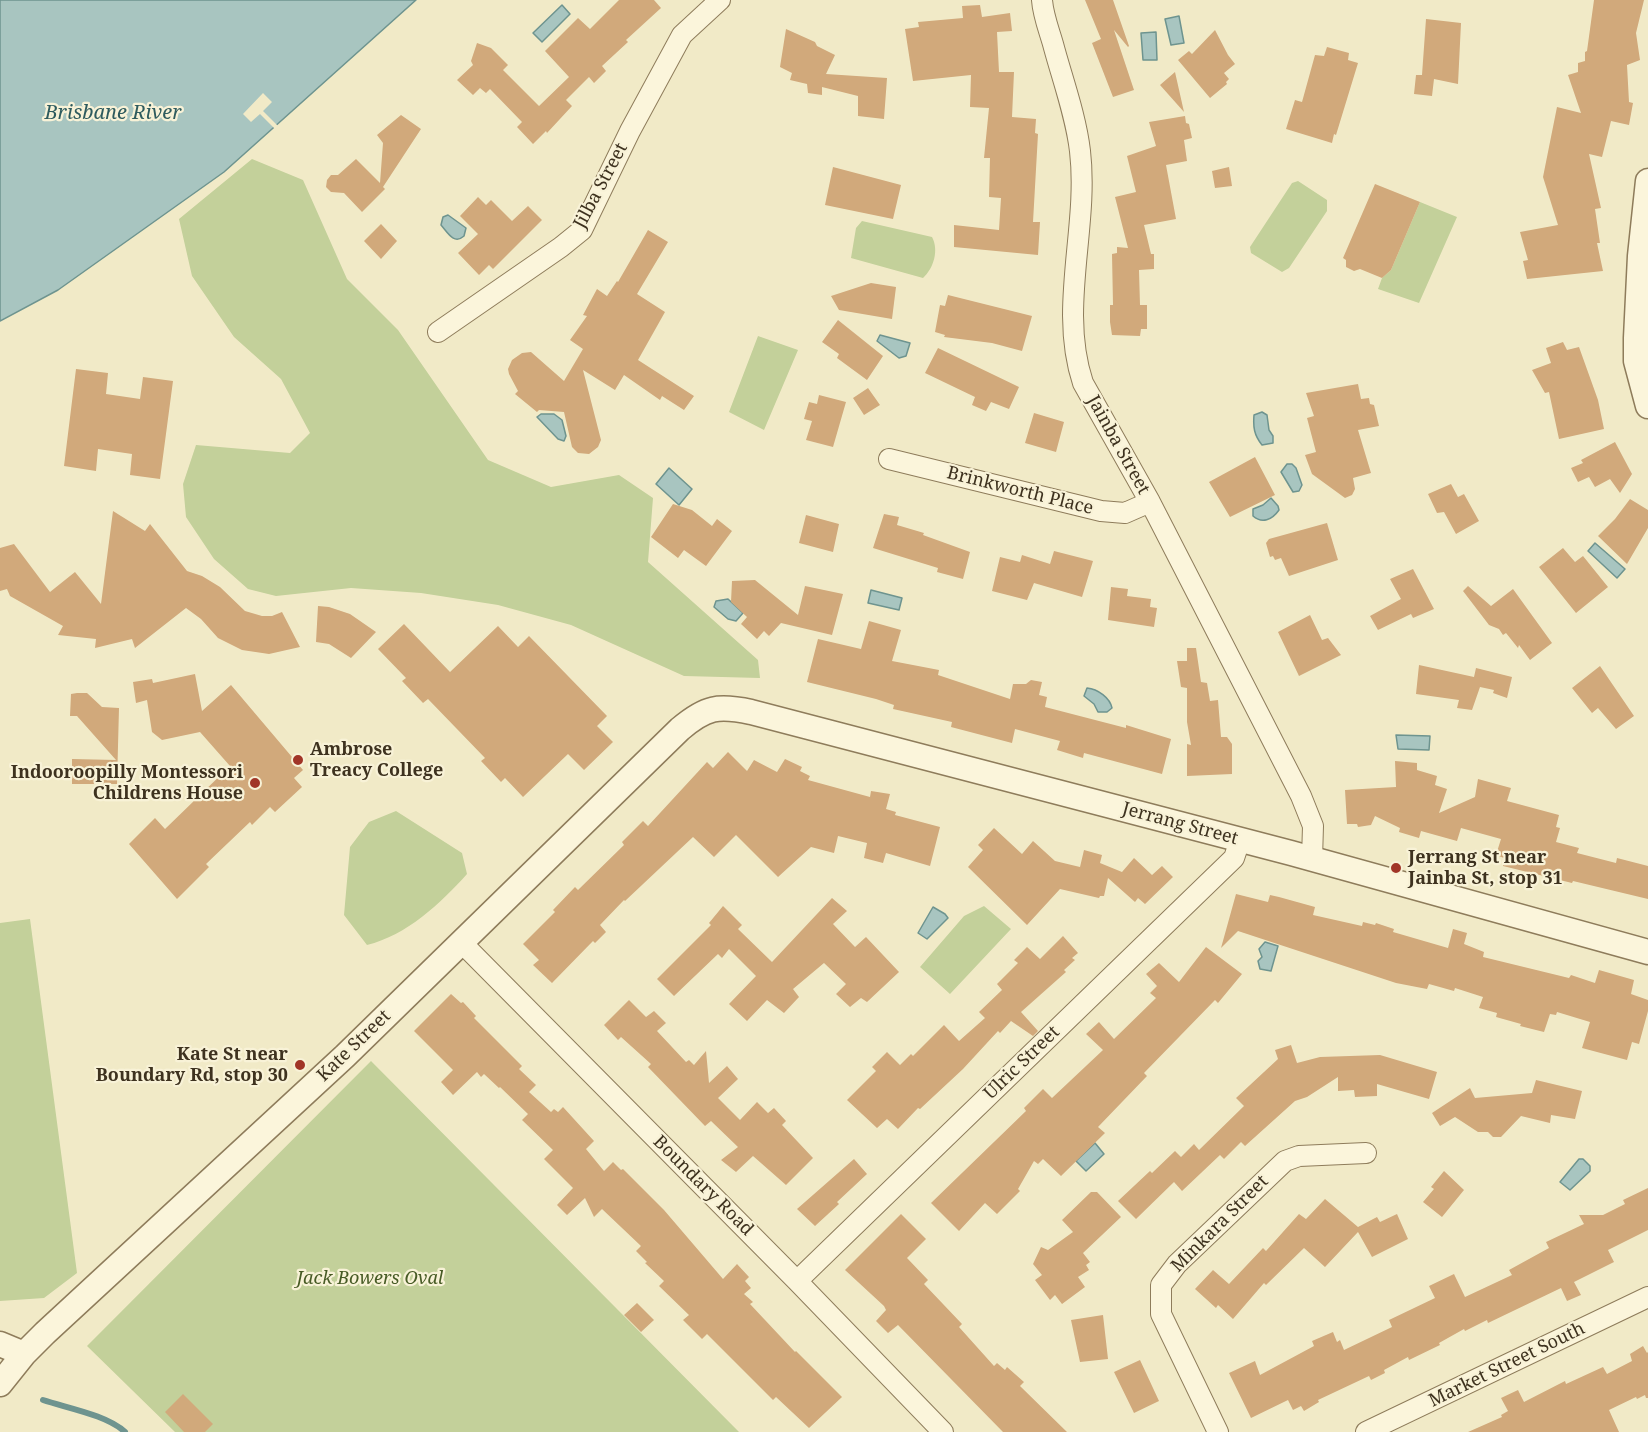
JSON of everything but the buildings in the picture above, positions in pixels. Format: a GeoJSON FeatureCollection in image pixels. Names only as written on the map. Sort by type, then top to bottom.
{"type":"FeatureCollection","features":[{"type":"Feature","properties":{"kind":"street","name":"Jilba Street"},"geometry":{"type":"LineString","coordinates":[[438,332],[582,230],[630,131],[682,35],[720,0]]}},
{"type":"Feature","properties":{"kind":"street","name":"Jainba Street"},"geometry":{"type":"LineString","coordinates":[[1042,0],[1080,152],[1080,194],[1073,306],[1074,348],[1077,365],[1083,383],[1150,502],[1301,796],[1313,826],[1312,859]]}},
{"type":"Feature","properties":{"kind":"street"},"geometry":{"type":"LineString","coordinates":[[1648,181],[1640,256],[1636,360],[1648,406]]}},
{"type":"Feature","properties":{"kind":"street","name":"Brinkworth Place"},"geometry":{"type":"LineString","coordinates":[[889,459],[1101,511],[1125,513],[1150,502]]}},
{"type":"Feature","properties":{"kind":"street","name":"Jerrang Street"},"geometry":{"type":"LineString","coordinates":[[710,710],[729,707],[751,712],[1312,859],[1648,952]]}},
{"type":"Feature","properties":{"kind":"street","name":"Kate Street"},"geometry":{"type":"LineString","coordinates":[[0,1384],[24,1354],[336,1064],[680,729],[700,713],[710,710]]}},
{"type":"Feature","properties":{"kind":"street","name":"Ulric Street"},"geometry":{"type":"LineString","coordinates":[[797,1281],[1234,858],[1240,840]]}},
{"type":"Feature","properties":{"kind":"street","name":"Boundary Road"},"geometry":{"type":"LineString","coordinates":[[461,942],[797,1281],[943,1432]]}},
{"type":"Feature","properties":{"kind":"street","name":"Minkara Street"},"geometry":{"type":"LineString","coordinates":[[1218,1432],[1161,1314],[1161,1285],[1177,1264],[1286,1161],[1299,1156],[1366,1153]]}},
{"type":"Feature","properties":{"kind":"street","name":"Market Street South"},"geometry":{"type":"LineString","coordinates":[[1366,1432],[1648,1297]]}},
{"type":"Feature","properties":{"kind":"street"},"geometry":{"type":"LineString","coordinates":[[0,1344],[24,1354]]}},
{"type":"Feature","properties":{"kind":"green space"},"geometry":{"type":"Polygon","coordinates":[[[252,159],[303,180],[347,279],[398,330],[488,460],[551,487],[619,475],[653,498],[648,562],[758,660],[760,678],[684,676],[571,625],[498,605],[421,593],[351,588],[276,596],[248,589],[214,559],[186,517],[183,484],[196,445],[290,453],[310,433],[281,379],[234,337],[192,276],[179,219],[252,159]]]}},
{"type":"Feature","properties":{"kind":"green space"},"geometry":{"type":"Polygon","coordinates":[[[1298,181],[1327,200],[1327,211],[1289,268],[1282,272],[1251,253],[1250,247],[1292,183],[1298,181]]]}},
{"type":"Feature","properties":{"kind":"green space"},"geometry":{"type":"Polygon","coordinates":[[[1420,202],[1457,217],[1419,303],[1378,289],[1382,278],[1391,270],[1420,202]]]}},
{"type":"Feature","properties":{"kind":"green space"},"geometry":{"type":"Polygon","coordinates":[[[862,221],[932,237],[935,253],[933,264],[927,274],[923,278],[851,258],[856,228],[862,221]]]}},
{"type":"Feature","properties":{"kind":"green space"},"geometry":{"type":"Polygon","coordinates":[[[758,336],[798,350],[764,430],[729,412],[758,336]]]}},
{"type":"Feature","properties":{"kind":"green space"},"geometry":{"type":"Polygon","coordinates":[[[396,811],[462,853],[467,874],[422,917],[396,934],[367,945],[344,915],[350,847],[369,822],[396,811]]]}},
{"type":"Feature","properties":{"kind":"green space"},"geometry":{"type":"Polygon","coordinates":[[[984,906],[1011,929],[950,994],[920,967],[964,916],[984,906]]]}},
{"type":"Feature","properties":{"kind":"green space"},"geometry":{"type":"Polygon","coordinates":[[[30,919],[77,1273],[44,1298],[0,1301],[0,923],[30,919]]]}},
{"type":"Feature","properties":{"kind":"green space","name":"Jack Bowers Oval"},"geometry":{"type":"Polygon","coordinates":[[[371,1061],[739,1432],[175,1432],[87,1346],[371,1061]]]}},
{"type":"Feature","properties":{"kind":"water","name":"Brisbane River"},"geometry":{"type":"Polygon","coordinates":[[[0,0],[416,0],[224,172],[58,290],[0,321],[0,0]]]}},
{"type":"Feature","properties":{"kind":"water"},"geometry":{"type":"Polygon","coordinates":[[[562,5],[570,14],[542,42],[533,33],[562,5]]]}},
{"type":"Feature","properties":{"kind":"water"},"geometry":{"type":"Polygon","coordinates":[[[1179,16],[1184,43],[1171,45],[1165,19],[1179,16]]]}},
{"type":"Feature","properties":{"kind":"water"},"geometry":{"type":"Polygon","coordinates":[[[1156,32],[1157,60],[1143,60],[1141,33],[1156,32]]]}},
{"type":"Feature","properties":{"kind":"water"},"geometry":{"type":"Polygon","coordinates":[[[448,215],[466,228],[464,236],[454,239],[441,225],[443,217],[448,215]]]}},
{"type":"Feature","properties":{"kind":"water"},"geometry":{"type":"Polygon","coordinates":[[[880,335],[910,343],[906,356],[899,358],[877,341],[880,335]]]}},
{"type":"Feature","properties":{"kind":"water"},"geometry":{"type":"Polygon","coordinates":[[[1262,412],[1267,415],[1273,443],[1262,445],[1256,434],[1254,415],[1262,412]]]}},
{"type":"Feature","properties":{"kind":"water"},"geometry":{"type":"Polygon","coordinates":[[[541,414],[554,414],[562,420],[566,436],[564,441],[558,439],[537,417],[541,414]]]}},
{"type":"Feature","properties":{"kind":"water"},"geometry":{"type":"Polygon","coordinates":[[[1287,464],[1292,464],[1296,468],[1302,485],[1299,491],[1293,492],[1281,472],[1287,464]]]}},
{"type":"Feature","properties":{"kind":"water"},"geometry":{"type":"Polygon","coordinates":[[[669,468],[692,489],[679,505],[656,484],[669,468]]]}},
{"type":"Feature","properties":{"kind":"water"},"geometry":{"type":"Polygon","coordinates":[[[1271,498],[1278,506],[1279,510],[1276,513],[1263,520],[1253,516],[1253,509],[1263,505],[1271,498]]]}},
{"type":"Feature","properties":{"kind":"water"},"geometry":{"type":"Polygon","coordinates":[[[1595,543],[1625,569],[1617,578],[1588,551],[1595,543]]]}},
{"type":"Feature","properties":{"kind":"water"},"geometry":{"type":"Polygon","coordinates":[[[871,590],[902,598],[899,610],[868,603],[871,590]]]}},
{"type":"Feature","properties":{"kind":"water"},"geometry":{"type":"Polygon","coordinates":[[[728,599],[743,613],[736,621],[728,619],[714,607],[716,601],[728,599]]]}},
{"type":"Feature","properties":{"kind":"water"},"geometry":{"type":"Polygon","coordinates":[[[1087,688],[1103,695],[1112,708],[1107,712],[1098,712],[1094,704],[1084,696],[1087,688]]]}},
{"type":"Feature","properties":{"kind":"water"},"geometry":{"type":"Polygon","coordinates":[[[1396,735],[1430,736],[1429,750],[1398,749],[1396,735]]]}},
{"type":"Feature","properties":{"kind":"water"},"geometry":{"type":"Polygon","coordinates":[[[933,907],[948,918],[927,939],[918,933],[933,907]]]}},
{"type":"Feature","properties":{"kind":"water"},"geometry":{"type":"Polygon","coordinates":[[[1265,942],[1278,946],[1271,971],[1260,969],[1258,961],[1262,957],[1259,949],[1265,942]]]}},
{"type":"Feature","properties":{"kind":"water"},"geometry":{"type":"Polygon","coordinates":[[[1095,1143],[1104,1154],[1086,1171],[1076,1161],[1095,1143]]]}},
{"type":"Feature","properties":{"kind":"water"},"geometry":{"type":"Polygon","coordinates":[[[1579,1159],[1583,1159],[1590,1166],[1590,1171],[1570,1190],[1560,1182],[1579,1159]]]}},
{"type":"Feature","properties":{"kind":"pier"},"geometry":{"type":"Polygon","coordinates":[[[263,93],[272,102],[263,111],[279,127],[276,130],[260,114],[251,122],[243,114],[263,93]]]}},
{"type":"Feature","properties":{"kind":"waterway"},"geometry":{"type":"LineString","coordinates":[[43,1400],[108,1421],[125,1432]]}},
{"type":"Feature","properties":{"kind":"place","name":"Ambrose Treacy College"},"geometry":{"type":"Point","coordinates":[298,760]}},
{"type":"Feature","properties":{"kind":"place","name":"Indooroopilly Montessori Childrens House"},"geometry":{"type":"Point","coordinates":[255,783]}},
{"type":"Feature","properties":{"kind":"place","name":"Jerrang St near Jainba St, stop 31"},"geometry":{"type":"Point","coordinates":[1396,868]}},
{"type":"Feature","properties":{"kind":"place","name":"Kate St near Boundary Rd, stop 30"},"geometry":{"type":"Point","coordinates":[300,1065]}}]}
